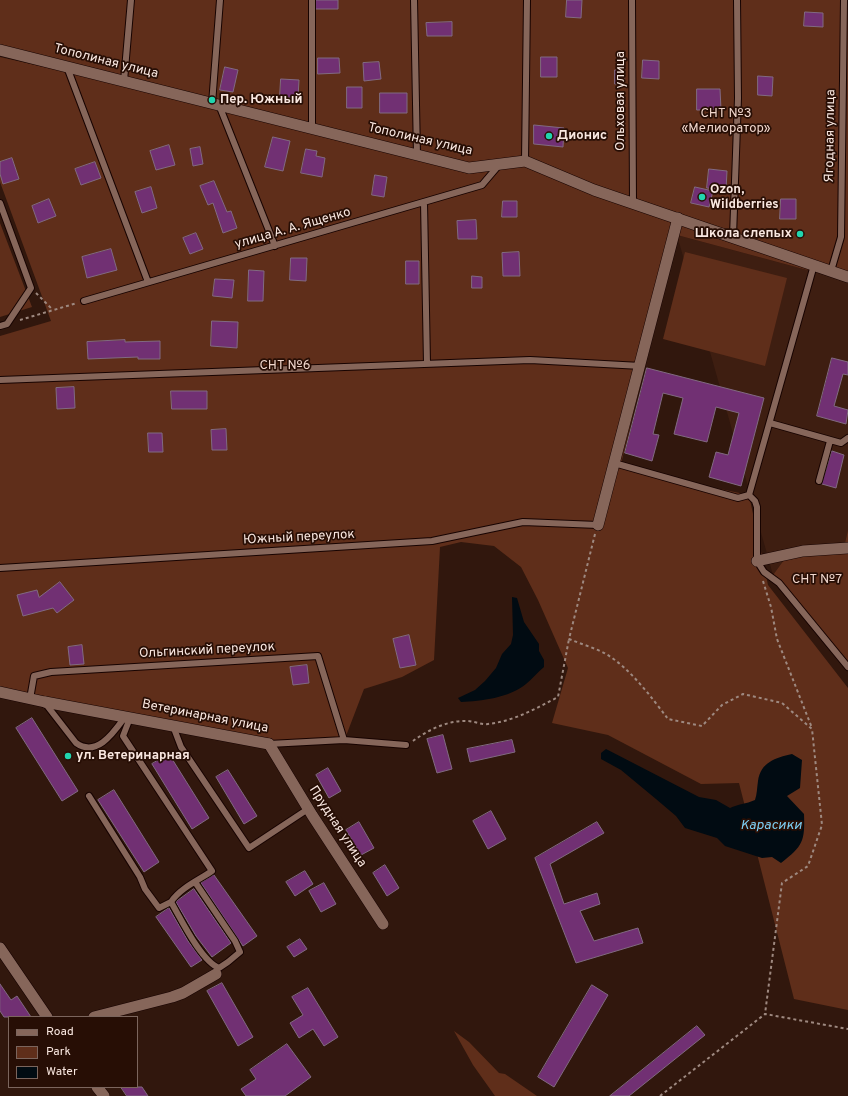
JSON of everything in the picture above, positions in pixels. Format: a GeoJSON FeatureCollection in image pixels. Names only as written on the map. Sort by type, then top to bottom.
{"type":"FeatureCollection","features":[{"type":"Feature","properties":{"kind":"street","name":"Тополиная улица"},"geometry":{"type":"LineString","coordinates":[[0,50],[469,168],[525,161]]}},
{"type":"Feature","properties":{"kind":"street"},"geometry":{"type":"LineString","coordinates":[[525,161],[594,190],[848,276]]}},
{"type":"Feature","properties":{"kind":"street"},"geometry":{"type":"LineString","coordinates":[[598,525],[641,366],[678,218]]}},
{"type":"Feature","properties":{"kind":"street"},"geometry":{"type":"LineString","coordinates":[[757,561],[803,551],[848,548]]}},
{"type":"Feature","properties":{"kind":"street","name":"Ветеринарная улица"},"geometry":{"type":"LineString","coordinates":[[0,692],[45,702],[269,744]]}},
{"type":"Feature","properties":{"kind":"street","name":"Прудная улица"},"geometry":{"type":"LineString","coordinates":[[269,744],[308,809],[383,924]]}},
{"type":"Feature","properties":{"kind":"street"},"geometry":{"type":"LineString","coordinates":[[0,948],[46,1016]]}},
{"type":"Feature","properties":{"kind":"street"},"geometry":{"type":"LineString","coordinates":[[98,1016],[172,997],[216,974]]}},
{"type":"Feature","properties":{"kind":"street"},"geometry":{"type":"LineString","coordinates":[[98,1088],[104,1096]]}},
{"type":"Feature","properties":{"kind":"lane"},"geometry":{"type":"LineString","coordinates":[[124,82],[131,0]]}},
{"type":"Feature","properties":{"kind":"lane"},"geometry":{"type":"LineString","coordinates":[[220,0],[216,105],[275,246]]}},
{"type":"Feature","properties":{"kind":"lane"},"geometry":{"type":"LineString","coordinates":[[312,0],[312,128]]}},
{"type":"Feature","properties":{"kind":"lane"},"geometry":{"type":"LineString","coordinates":[[414,0],[417,155]]}},
{"type":"Feature","properties":{"kind":"lane"},"geometry":{"type":"LineString","coordinates":[[525,161],[526,0]]}},
{"type":"Feature","properties":{"kind":"lane","name":"Ольховая улица"},"geometry":{"type":"LineString","coordinates":[[632,0],[633,203]]}},
{"type":"Feature","properties":{"kind":"lane"},"geometry":{"type":"LineString","coordinates":[[733,236],[738,98],[738,0]]}},
{"type":"Feature","properties":{"kind":"lane","name":"Ягодная улица"},"geometry":{"type":"LineString","coordinates":[[831,271],[841,237],[844,0]]}},
{"type":"Feature","properties":{"kind":"lane"},"geometry":{"type":"LineString","coordinates":[[67,67],[148,282]]}},
{"type":"Feature","properties":{"kind":"lane","name":"улица А. А. Ященко"},"geometry":{"type":"LineString","coordinates":[[84,301],[482,185],[499,165]]}},
{"type":"Feature","properties":{"kind":"lane"},"geometry":{"type":"LineString","coordinates":[[424,202],[427,364]]}},
{"type":"Feature","properties":{"kind":"lane"},"geometry":{"type":"LineString","coordinates":[[0,203],[31,288],[3,325]]}},
{"type":"Feature","properties":{"kind":"lane"},"geometry":{"type":"LineString","coordinates":[[749,496],[814,265]]}},
{"type":"Feature","properties":{"kind":"lane"},"geometry":{"type":"LineString","coordinates":[[0,380],[530,360],[641,366]]}},
{"type":"Feature","properties":{"kind":"lane"},"geometry":{"type":"LineString","coordinates":[[770,423],[830,441],[841,443],[848,438]]}},
{"type":"Feature","properties":{"kind":"lane"},"geometry":{"type":"LineString","coordinates":[[819,480],[830,441]]}},
{"type":"Feature","properties":{"kind":"lane"},"geometry":{"type":"LineString","coordinates":[[614,463],[738,498],[749,496]]}},
{"type":"Feature","properties":{"kind":"lane"},"geometry":{"type":"LineString","coordinates":[[749,496],[755,501],[757,507],[757,561],[764,572],[779,583],[848,667]]}},
{"type":"Feature","properties":{"kind":"lane","name":"Южный переулок"},"geometry":{"type":"LineString","coordinates":[[0,568],[432,541],[523,522],[598,525]]}},
{"type":"Feature","properties":{"kind":"lane","name":"Ольгинский переулок"},"geometry":{"type":"LineString","coordinates":[[30,699],[34,676],[51,672],[318,656],[344,740]]}},
{"type":"Feature","properties":{"kind":"lane"},"geometry":{"type":"LineString","coordinates":[[45,702],[76,743],[81,747],[89,748],[103,742],[111,736],[128,717]]}},
{"type":"Feature","properties":{"kind":"lane"},"geometry":{"type":"LineString","coordinates":[[89,796],[140,877],[145,889],[159,908],[171,902],[176,895],[212,871],[123,736],[128,717]]}},
{"type":"Feature","properties":{"kind":"lane"},"geometry":{"type":"LineString","coordinates":[[174,726],[181,747],[249,848],[308,809]]}},
{"type":"Feature","properties":{"kind":"lane","name":"Ветеринарная улица"},"geometry":{"type":"LineString","coordinates":[[269,744],[344,740],[406,745]]}},
{"type":"Feature","properties":{"kind":"lane"},"geometry":{"type":"LineString","coordinates":[[171,902],[197,945],[212,965],[219,968],[240,952],[236,941],[195,882]]}},
{"type":"Feature","properties":{"kind":"path"},"geometry":{"type":"LineString","coordinates":[[31,288],[53,310]]}},
{"type":"Feature","properties":{"kind":"path"},"geometry":{"type":"LineString","coordinates":[[3,325],[84,301]]}},
{"type":"Feature","properties":{"kind":"path"},"geometry":{"type":"LineString","coordinates":[[406,745],[428,731],[446,724],[466,720],[486,725],[511,720],[558,697],[569,639],[598,525]]}},
{"type":"Feature","properties":{"kind":"path"},"geometry":{"type":"LineString","coordinates":[[660,1096],[765,1014],[782,883],[808,866],[822,825],[812,729],[777,640],[771,607],[757,561]]}},
{"type":"Feature","properties":{"kind":"path"},"geometry":{"type":"LineString","coordinates":[[569,639],[607,654],[646,690],[668,719],[702,726],[722,705],[744,694],[782,703],[812,729]]}},
{"type":"Feature","properties":{"kind":"path"},"geometry":{"type":"LineString","coordinates":[[765,1014],[848,1029]]}},
{"type":"Feature","properties":{"kind":"shaded area"},"geometry":{"type":"Polygon","coordinates":[[[677,235],[848,281],[848,530],[845,543],[789,553],[773,575],[677,235]]]}},
{"type":"Feature","properties":{"kind":"green space","name":"СНТ №6"},"geometry":{"type":"Polygon","coordinates":[[[0,0],[848,0],[848,281],[677,235],[620,468],[749,495],[768,585],[848,688],[848,1010],[794,999],[739,783],[701,784],[608,735],[552,723],[568,668],[538,600],[521,567],[494,546],[461,542],[440,547],[434,660],[402,677],[364,689],[346,736],[268,746],[0,695],[0,336],[51,321],[0,182],[0,57],[443,158],[0,46],[0,0]]]}},
{"type":"Feature","properties":{"kind":"green space"},"geometry":{"type":"Polygon","coordinates":[[[0,223],[32,307],[0,317],[0,223]]]}},
{"type":"Feature","properties":{"kind":"green space"},"geometry":{"type":"Polygon","coordinates":[[[685,252],[787,278],[765,366],[663,339],[685,252]]]}},
{"type":"Feature","properties":{"kind":"green space","name":"СНТ №7"},"geometry":{"type":"Polygon","coordinates":[[[848,530],[848,670],[773,575],[789,553],[845,543],[848,530]]]}},
{"type":"Feature","properties":{"kind":"green space"},"geometry":{"type":"Polygon","coordinates":[[[454,1031],[469,1042],[499,1073],[505,1074],[537,1096],[495,1096],[473,1065],[454,1031]]]}},
{"type":"Feature","properties":{"kind":"water"},"geometry":{"type":"Polygon","coordinates":[[[512,597],[517,598],[524,622],[539,644],[539,651],[544,660],[544,667],[526,684],[511,693],[486,700],[461,702],[458,698],[475,690],[485,681],[496,668],[502,654],[511,644],[513,635],[512,597]]]}},
{"type":"Feature","properties":{"kind":"water","name":"Карасики"},"geometry":{"type":"Polygon","coordinates":[[[606,749],[699,797],[716,800],[730,808],[755,800],[758,781],[762,769],[775,759],[792,754],[802,760],[800,788],[787,796],[804,814],[804,831],[801,842],[794,852],[781,863],[772,857],[762,858],[725,846],[717,838],[685,828],[676,816],[621,770],[601,759],[601,753],[606,749]]]}},
{"type":"Feature","properties":{"kind":"building"},"geometry":{"type":"Polygon","coordinates":[[[316,0],[338,0],[338,9],[316,9],[316,0]]]}},
{"type":"Feature","properties":{"kind":"building"},"geometry":{"type":"Polygon","coordinates":[[[567,0],[582,0],[581,18],[566,17],[567,0]]]}},
{"type":"Feature","properties":{"kind":"building"},"geometry":{"type":"Polygon","coordinates":[[[805,12],[823,13],[823,27],[804,26],[805,12]]]}},
{"type":"Feature","properties":{"kind":"building"},"geometry":{"type":"Polygon","coordinates":[[[452,22],[452,36],[427,36],[426,23],[452,22]]]}},
{"type":"Feature","properties":{"kind":"building"},"geometry":{"type":"Polygon","coordinates":[[[541,57],[557,57],[557,77],[541,77],[541,57]]]}},
{"type":"Feature","properties":{"kind":"building"},"geometry":{"type":"Polygon","coordinates":[[[318,58],[339,58],[340,73],[318,74],[318,58]]]}},
{"type":"Feature","properties":{"kind":"building"},"geometry":{"type":"Polygon","coordinates":[[[643,60],[659,61],[659,79],[642,78],[643,60]]]}},
{"type":"Feature","properties":{"kind":"building"},"geometry":{"type":"Polygon","coordinates":[[[379,62],[381,79],[364,81],[363,63],[379,62]]]}},
{"type":"Feature","properties":{"kind":"building"},"geometry":{"type":"Polygon","coordinates":[[[225,67],[238,70],[233,92],[220,90],[225,67]]]}},
{"type":"Feature","properties":{"kind":"building"},"geometry":{"type":"Polygon","coordinates":[[[615,70],[624,70],[624,84],[615,84],[615,70]]]}},
{"type":"Feature","properties":{"kind":"building"},"geometry":{"type":"Polygon","coordinates":[[[758,76],[773,77],[772,96],[758,95],[758,76]]]}},
{"type":"Feature","properties":{"kind":"building"},"geometry":{"type":"Polygon","coordinates":[[[281,79],[299,80],[298,98],[280,97],[281,79]]]}},
{"type":"Feature","properties":{"kind":"building"},"geometry":{"type":"Polygon","coordinates":[[[347,87],[362,87],[362,108],[347,108],[347,87]]]}},
{"type":"Feature","properties":{"kind":"building"},"geometry":{"type":"Polygon","coordinates":[[[697,89],[720,89],[721,110],[697,110],[697,89]]]}},
{"type":"Feature","properties":{"kind":"building"},"geometry":{"type":"Polygon","coordinates":[[[380,93],[407,93],[407,113],[380,113],[380,93]]]}},
{"type":"Feature","properties":{"kind":"building","name":"Дионис"},"geometry":{"type":"Polygon","coordinates":[[[534,125],[564,128],[563,147],[534,144],[534,125]]]}},
{"type":"Feature","properties":{"kind":"building"},"geometry":{"type":"Polygon","coordinates":[[[273,137],[290,141],[283,171],[265,167],[273,137]]]}},
{"type":"Feature","properties":{"kind":"building"},"geometry":{"type":"Polygon","coordinates":[[[169,145],[175,165],[156,170],[150,151],[169,145]]]}},
{"type":"Feature","properties":{"kind":"building"},"geometry":{"type":"Polygon","coordinates":[[[200,147],[203,164],[193,166],[190,149],[200,147]]]}},
{"type":"Feature","properties":{"kind":"building"},"geometry":{"type":"Polygon","coordinates":[[[306,149],[317,151],[316,156],[325,158],[322,177],[301,173],[306,149]]]}},
{"type":"Feature","properties":{"kind":"building"},"geometry":{"type":"Polygon","coordinates":[[[12,158],[19,179],[3,184],[0,174],[0,162],[12,158]]]}},
{"type":"Feature","properties":{"kind":"building"},"geometry":{"type":"Polygon","coordinates":[[[95,162],[101,178],[81,185],[75,169],[95,162]]]}},
{"type":"Feature","properties":{"kind":"building"},"geometry":{"type":"Polygon","coordinates":[[[709,169],[727,171],[726,190],[707,188],[709,169]]]}},
{"type":"Feature","properties":{"kind":"building"},"geometry":{"type":"Polygon","coordinates":[[[375,175],[387,177],[384,197],[372,195],[375,175]]]}},
{"type":"Feature","properties":{"kind":"building"},"geometry":{"type":"Polygon","coordinates":[[[214,181],[227,212],[231,211],[237,228],[223,233],[213,203],[208,205],[200,186],[214,181]]]}},
{"type":"Feature","properties":{"kind":"building"},"geometry":{"type":"Polygon","coordinates":[[[151,187],[157,208],[142,213],[135,192],[151,187]]]}},
{"type":"Feature","properties":{"kind":"building","name":"Ozon, Wildberries"},"geometry":{"type":"Polygon","coordinates":[[[695,187],[713,191],[709,207],[691,203],[695,187]]]}},
{"type":"Feature","properties":{"kind":"building"},"geometry":{"type":"Polygon","coordinates":[[[49,199],[56,216],[38,223],[32,206],[49,199]]]}},
{"type":"Feature","properties":{"kind":"building"},"geometry":{"type":"Polygon","coordinates":[[[781,199],[796,199],[796,219],[780,219],[781,199]]]}},
{"type":"Feature","properties":{"kind":"building"},"geometry":{"type":"Polygon","coordinates":[[[503,201],[517,201],[517,217],[502,217],[503,201]]]}},
{"type":"Feature","properties":{"kind":"building"},"geometry":{"type":"Polygon","coordinates":[[[476,220],[477,239],[458,239],[457,221],[476,220]]]}},
{"type":"Feature","properties":{"kind":"building"},"geometry":{"type":"Polygon","coordinates":[[[196,233],[203,249],[190,254],[183,238],[196,233]]]}},
{"type":"Feature","properties":{"kind":"building"},"geometry":{"type":"Polygon","coordinates":[[[111,249],[117,270],[87,278],[82,257],[111,249]]]}},
{"type":"Feature","properties":{"kind":"building"},"geometry":{"type":"Polygon","coordinates":[[[519,252],[520,276],[503,276],[502,253],[519,252]]]}},
{"type":"Feature","properties":{"kind":"building"},"geometry":{"type":"Polygon","coordinates":[[[291,258],[307,258],[306,281],[290,280],[291,258]]]}},
{"type":"Feature","properties":{"kind":"building"},"geometry":{"type":"Polygon","coordinates":[[[406,261],[419,261],[419,284],[406,284],[406,261]]]}},
{"type":"Feature","properties":{"kind":"building"},"geometry":{"type":"Polygon","coordinates":[[[249,270],[264,271],[263,301],[248,301],[249,270]]]}},
{"type":"Feature","properties":{"kind":"building"},"geometry":{"type":"Polygon","coordinates":[[[472,276],[482,277],[482,288],[472,288],[472,276]]]}},
{"type":"Feature","properties":{"kind":"building"},"geometry":{"type":"Polygon","coordinates":[[[215,279],[234,280],[232,298],[213,296],[215,279]]]}},
{"type":"Feature","properties":{"kind":"building"},"geometry":{"type":"Polygon","coordinates":[[[212,321],[238,322],[237,348],[211,346],[212,321]]]}},
{"type":"Feature","properties":{"kind":"building"},"geometry":{"type":"Polygon","coordinates":[[[125,340],[125,342],[160,341],[160,359],[138,359],[138,357],[88,359],[87,342],[125,340]]]}},
{"type":"Feature","properties":{"kind":"building"},"geometry":{"type":"Polygon","coordinates":[[[832,358],[848,362],[848,375],[843,374],[834,406],[848,410],[846,424],[817,416],[832,358]]]}},
{"type":"Feature","properties":{"kind":"building"},"geometry":{"type":"Polygon","coordinates":[[[647,368],[764,398],[741,486],[709,477],[716,452],[728,455],[739,413],[716,407],[707,442],[674,434],[683,398],[663,393],[653,434],[659,435],[652,461],[625,453],[647,368]]]}},
{"type":"Feature","properties":{"kind":"building"},"geometry":{"type":"Polygon","coordinates":[[[74,387],[75,408],[57,409],[56,388],[74,387]]]}},
{"type":"Feature","properties":{"kind":"building"},"geometry":{"type":"Polygon","coordinates":[[[171,391],[207,391],[207,409],[172,409],[171,391]]]}},
{"type":"Feature","properties":{"kind":"building"},"geometry":{"type":"Polygon","coordinates":[[[226,429],[227,450],[212,450],[211,430],[226,429]]]}},
{"type":"Feature","properties":{"kind":"building"},"geometry":{"type":"Polygon","coordinates":[[[148,433],[162,433],[163,452],[149,452],[148,433]]]}},
{"type":"Feature","properties":{"kind":"building"},"geometry":{"type":"Polygon","coordinates":[[[832,451],[844,455],[836,488],[822,484],[832,451]]]}},
{"type":"Feature","properties":{"kind":"building"},"geometry":{"type":"Polygon","coordinates":[[[60,582],[74,600],[57,613],[53,608],[23,616],[17,595],[37,590],[39,597],[60,582]]]}},
{"type":"Feature","properties":{"kind":"building"},"geometry":{"type":"Polygon","coordinates":[[[409,635],[416,665],[400,668],[393,639],[409,635]]]}},
{"type":"Feature","properties":{"kind":"building"},"geometry":{"type":"Polygon","coordinates":[[[82,645],[84,664],[70,665],[68,647],[82,645]]]}},
{"type":"Feature","properties":{"kind":"building"},"geometry":{"type":"Polygon","coordinates":[[[307,665],[309,683],[293,685],[290,667],[307,665]]]}},
{"type":"Feature","properties":{"kind":"building"},"geometry":{"type":"Polygon","coordinates":[[[32,718],[78,791],[62,801],[16,728],[32,718]]]}},
{"type":"Feature","properties":{"kind":"building"},"geometry":{"type":"Polygon","coordinates":[[[443,735],[452,769],[437,773],[427,739],[443,735]]]}},
{"type":"Feature","properties":{"kind":"building"},"geometry":{"type":"Polygon","coordinates":[[[512,740],[515,752],[470,762],[467,749],[512,740]]]}},
{"type":"Feature","properties":{"kind":"building"},"geometry":{"type":"Polygon","coordinates":[[[169,754],[209,818],[192,829],[152,764],[169,754]]]}},
{"type":"Feature","properties":{"kind":"building"},"geometry":{"type":"Polygon","coordinates":[[[328,768],[341,791],[329,798],[316,775],[328,768]]]}},
{"type":"Feature","properties":{"kind":"building"},"geometry":{"type":"Polygon","coordinates":[[[228,770],[257,816],[244,824],[216,777],[228,770]]]}},
{"type":"Feature","properties":{"kind":"building"},"geometry":{"type":"Polygon","coordinates":[[[114,790],[159,862],[144,872],[98,800],[114,790]]]}},
{"type":"Feature","properties":{"kind":"building"},"geometry":{"type":"Polygon","coordinates":[[[491,811],[506,839],[488,849],[473,821],[491,811]]]}},
{"type":"Feature","properties":{"kind":"building"},"geometry":{"type":"Polygon","coordinates":[[[359,822],[374,848],[361,855],[346,830],[359,822]]]}},
{"type":"Feature","properties":{"kind":"building"},"geometry":{"type":"Polygon","coordinates":[[[597,822],[604,833],[550,864],[564,904],[597,893],[600,904],[580,911],[594,941],[638,928],[643,943],[576,963],[535,858],[597,822]]]}},
{"type":"Feature","properties":{"kind":"building"},"geometry":{"type":"Polygon","coordinates":[[[385,865],[399,888],[387,896],[373,873],[385,865]]]}},
{"type":"Feature","properties":{"kind":"building"},"geometry":{"type":"Polygon","coordinates":[[[305,871],[313,884],[295,896],[286,882],[305,871]]]}},
{"type":"Feature","properties":{"kind":"building"},"geometry":{"type":"Polygon","coordinates":[[[214,875],[257,936],[243,946],[201,883],[214,875]]]}},
{"type":"Feature","properties":{"kind":"building"},"geometry":{"type":"Polygon","coordinates":[[[324,883],[336,904],[321,912],[309,891],[324,883]]]}},
{"type":"Feature","properties":{"kind":"building"},"geometry":{"type":"Polygon","coordinates":[[[194,889],[231,943],[212,957],[196,936],[176,902],[194,889]]]}},
{"type":"Feature","properties":{"kind":"building"},"geometry":{"type":"Polygon","coordinates":[[[169,908],[188,941],[202,960],[191,967],[156,917],[169,908]]]}},
{"type":"Feature","properties":{"kind":"building"},"geometry":{"type":"Polygon","coordinates":[[[300,939],[307,949],[294,957],[287,947],[300,939]]]}},
{"type":"Feature","properties":{"kind":"building"},"geometry":{"type":"Polygon","coordinates":[[[222,983],[253,1037],[238,1046],[207,991],[222,983]]]}},
{"type":"Feature","properties":{"kind":"building"},"geometry":{"type":"Polygon","coordinates":[[[0,984],[11,1000],[17,996],[30,1016],[4,1017],[0,1011],[0,984]]]}},
{"type":"Feature","properties":{"kind":"building"},"geometry":{"type":"Polygon","coordinates":[[[592,985],[608,995],[554,1087],[538,1077],[592,985]]]}},
{"type":"Feature","properties":{"kind":"building"},"geometry":{"type":"Polygon","coordinates":[[[308,988],[338,1037],[324,1046],[313,1029],[299,1038],[290,1023],[303,1015],[292,997],[308,988]]]}},
{"type":"Feature","properties":{"kind":"building"},"geometry":{"type":"Polygon","coordinates":[[[697,1026],[705,1035],[629,1096],[610,1096],[697,1026]]]}},
{"type":"Feature","properties":{"kind":"building"},"geometry":{"type":"Polygon","coordinates":[[[287,1044],[311,1077],[285,1096],[246,1096],[241,1089],[256,1079],[250,1070],[287,1044]]]}},
{"type":"Feature","properties":{"kind":"building"},"geometry":{"type":"Polygon","coordinates":[[[142,1087],[148,1096],[127,1096],[122,1088],[142,1087]]]}},
{"type":"Feature","properties":{"kind":"place","name":"Пер. Южный"},"geometry":{"type":"Point","coordinates":[212,100]}},
{"type":"Feature","properties":{"kind":"place","name":"Дионис"},"geometry":{"type":"Point","coordinates":[549,136]}},
{"type":"Feature","properties":{"kind":"place","name":"Ozon, Wildberries"},"geometry":{"type":"Point","coordinates":[702,197]}},
{"type":"Feature","properties":{"kind":"place","name":"Школа слепых"},"geometry":{"type":"Point","coordinates":[800,234]}},
{"type":"Feature","properties":{"kind":"place","name":"ул. Ветеринарная"},"geometry":{"type":"Point","coordinates":[68,756]}},
{"type":"Feature","properties":{"kind":"park label","name":"СНТ №3 «Мелиоратор»"},"geometry":{"type":"Point","coordinates":[726,122]}}]}
